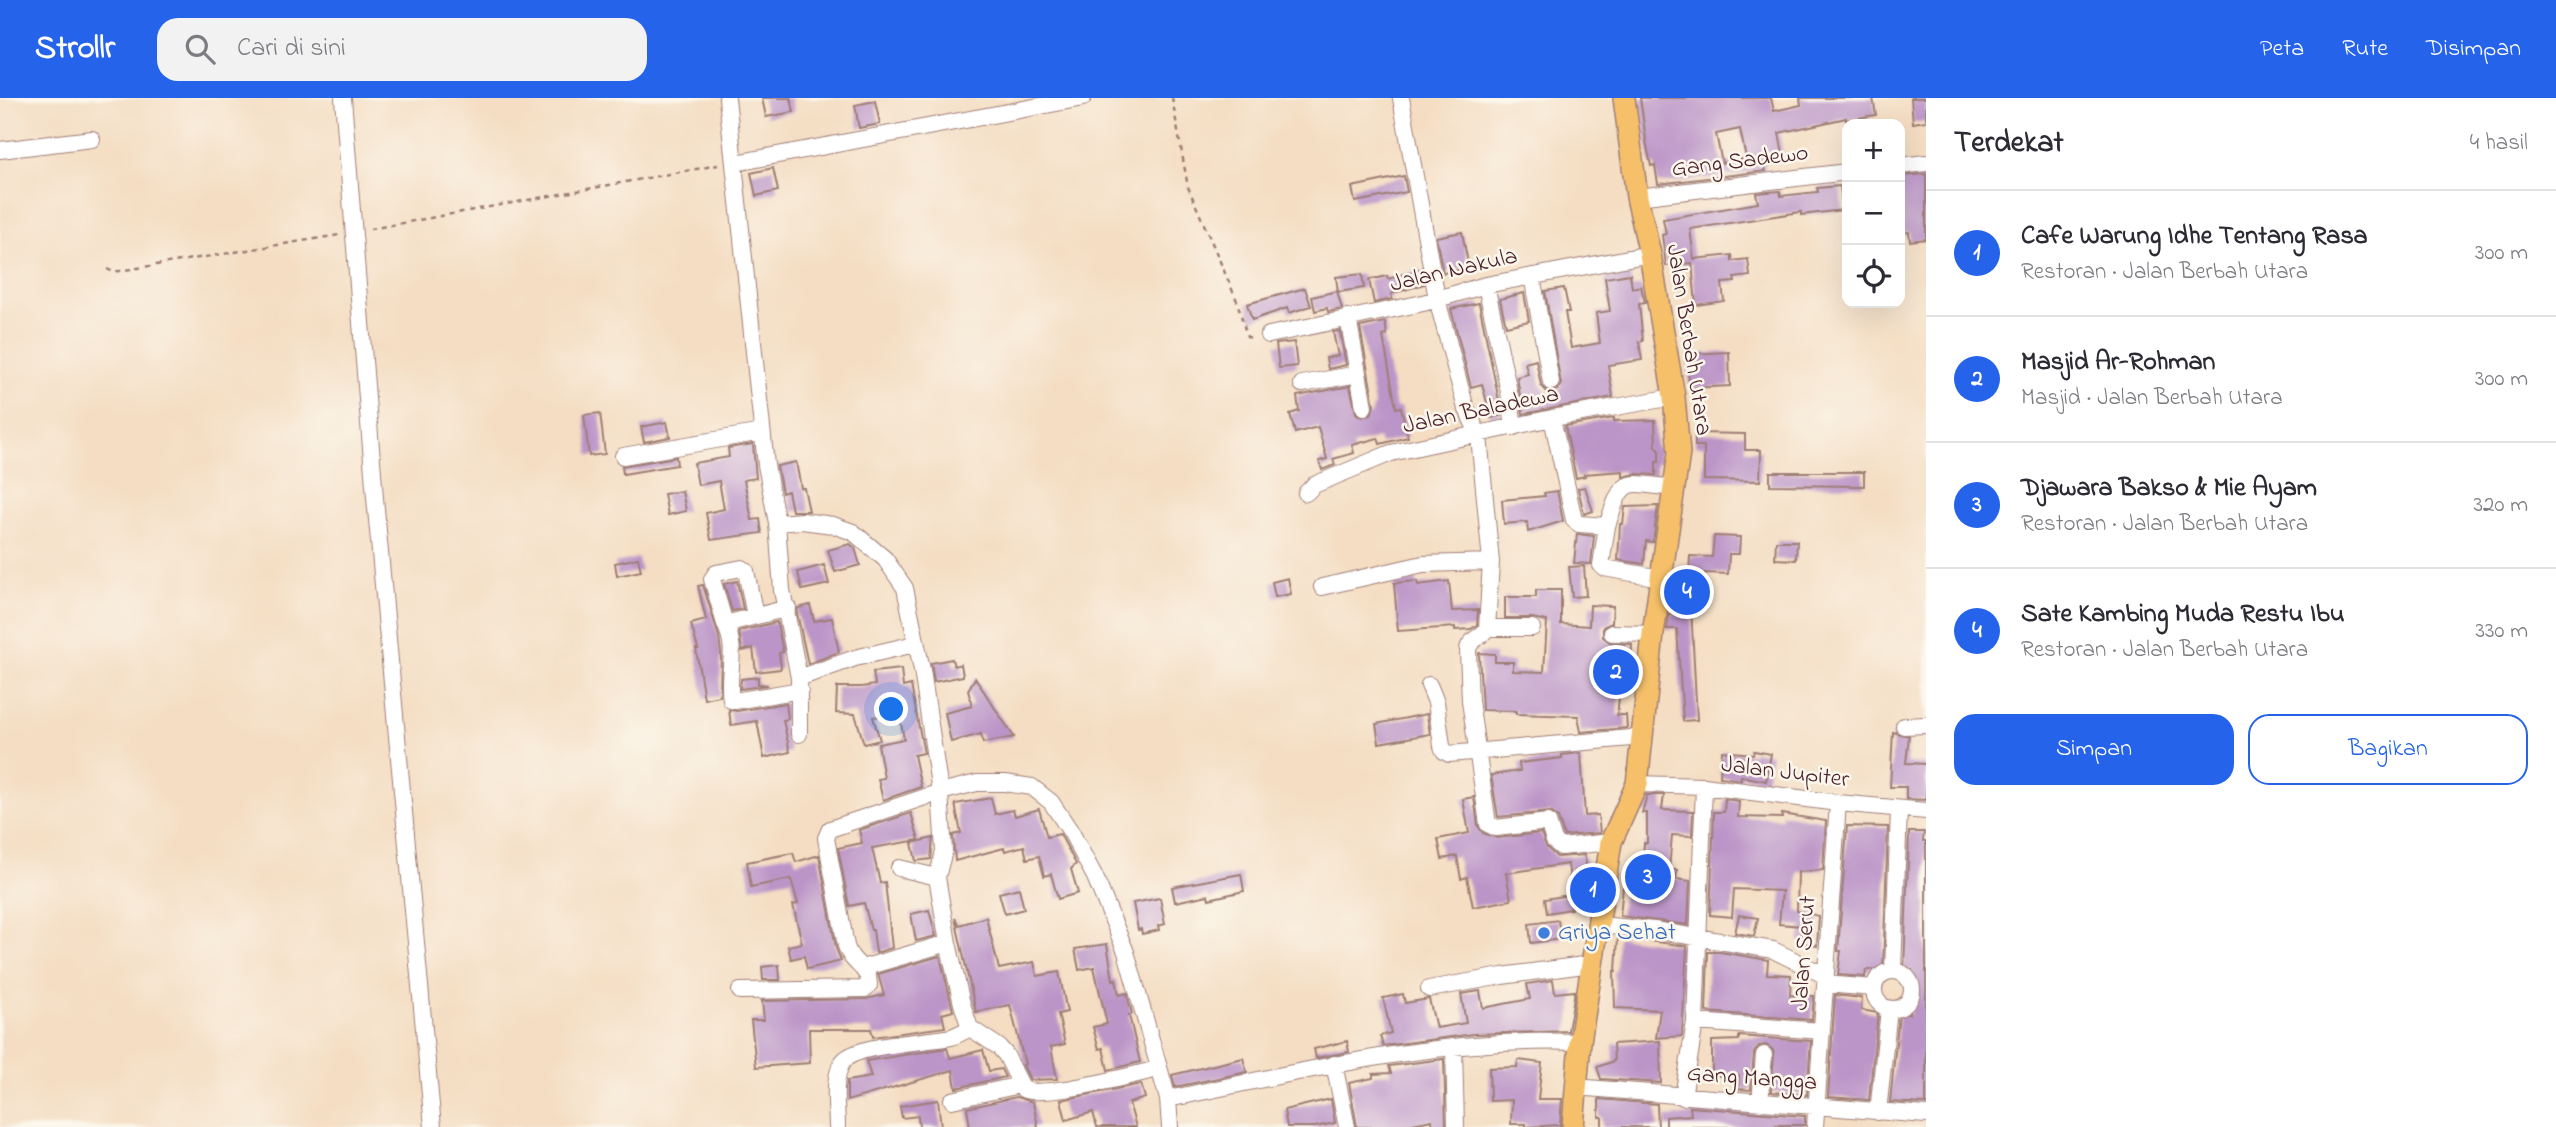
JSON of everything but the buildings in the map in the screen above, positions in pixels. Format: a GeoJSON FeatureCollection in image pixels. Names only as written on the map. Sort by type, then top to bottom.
{"type":"FeatureCollection","features":[{"type":"Feature","properties":{"kind":"main road","name":"Jalan Berbah Utara"},"geometry":{"type":"LineString","coordinates":[[1573,1127],[1580,1042],[1611,842],[1637,784],[1653,634],[1679,453],[1674,397],[1650,254],[1637,197],[1624,98]]}},
{"type":"Feature","properties":{"kind":"street"},"geometry":{"type":"LineString","coordinates":[[343,98],[375,498],[433,1127]]}},
{"type":"Feature","properties":{"kind":"street"},"geometry":{"type":"LineString","coordinates":[[727,98],[762,432],[777,523],[781,579],[799,684],[799,734]]}},
{"type":"Feature","properties":{"kind":"street"},"geometry":{"type":"LineString","coordinates":[[735,163],[1083,98]]}},
{"type":"Feature","properties":{"kind":"street"},"geometry":{"type":"LineString","coordinates":[[1401,98],[1437,299],[1465,405],[1479,436],[1491,562],[1487,628],[1470,643],[1468,650],[1470,701],[1488,824],[1492,828],[1545,821],[1550,823],[1554,841],[1562,847],[1611,842]]}},
{"type":"Feature","properties":{"kind":"street"},"geometry":{"type":"LineString","coordinates":[[0,150],[92,139]]}},
{"type":"Feature","properties":{"kind":"street"},"geometry":{"type":"LineString","coordinates":[[1905,165],[1926,163]]}},
{"type":"Feature","properties":{"kind":"street","name":"Gang Sadewo"},"geometry":{"type":"LineString","coordinates":[[1637,197],[1842,173]]}},
{"type":"Feature","properties":{"kind":"street","name":"Jalan Nakula"},"geometry":{"type":"LineString","coordinates":[[1269,335],[1437,299],[1486,285],[1650,254]]}},
{"type":"Feature","properties":{"kind":"street"},"geometry":{"type":"LineString","coordinates":[[1532,276],[1551,382]]}},
{"type":"Feature","properties":{"kind":"street"},"geometry":{"type":"LineString","coordinates":[[1486,285],[1514,428]]}},
{"type":"Feature","properties":{"kind":"street"},"geometry":{"type":"LineString","coordinates":[[1348,317],[1364,407]]}},
{"type":"Feature","properties":{"kind":"street"},"geometry":{"type":"LineString","coordinates":[[1302,384],[1358,374]]}},
{"type":"Feature","properties":{"kind":"street","name":"Jalan Baladewa"},"geometry":{"type":"LineString","coordinates":[[1306,493],[1314,485],[1391,453],[1552,418],[1674,397]]}},
{"type":"Feature","properties":{"kind":"street"},"geometry":{"type":"LineString","coordinates":[[1552,418],[1574,520],[1579,524],[1607,526]]}},
{"type":"Feature","properties":{"kind":"street"},"geometry":{"type":"LineString","coordinates":[[623,456],[762,432]]}},
{"type":"Feature","properties":{"kind":"street"},"geometry":{"type":"LineString","coordinates":[[1661,578],[1602,566],[1600,560],[1618,492],[1624,486],[1631,484],[1675,488]]}},
{"type":"Feature","properties":{"kind":"street"},"geometry":{"type":"LineString","coordinates":[[777,523],[802,521],[833,525],[853,532],[885,559],[905,588],[922,670],[940,792],[944,851],[937,877],[948,943],[970,1028],[999,1047],[1011,1063],[1020,1085],[1028,1092],[1053,1090],[1158,1069]]}},
{"type":"Feature","properties":{"kind":"street"},"geometry":{"type":"LineString","coordinates":[[1322,587],[1423,564],[1491,562]]}},
{"type":"Feature","properties":{"kind":"street"},"geometry":{"type":"LineString","coordinates":[[755,616],[746,571],[742,568],[716,573],[712,579],[729,632],[733,658],[728,680],[731,699],[735,701],[799,684],[855,658],[915,644]]}},
{"type":"Feature","properties":{"kind":"street"},"geometry":{"type":"LineString","coordinates":[[725,624],[788,608]]}},
{"type":"Feature","properties":{"kind":"street"},"geometry":{"type":"LineString","coordinates":[[1487,628],[1532,628]]}},
{"type":"Feature","properties":{"kind":"street"},"geometry":{"type":"LineString","coordinates":[[1612,633],[1653,634]]}},
{"type":"Feature","properties":{"kind":"street"},"geometry":{"type":"LineString","coordinates":[[1429,685],[1436,702],[1444,751],[1449,754],[1642,737]]}},
{"type":"Feature","properties":{"kind":"street"},"geometry":{"type":"LineString","coordinates":[[1904,726],[1926,725]]}},
{"type":"Feature","properties":{"kind":"street"},"geometry":{"type":"LineString","coordinates":[[740,991],[865,989],[869,985],[868,976],[848,954],[846,946],[827,833],[838,825],[977,783],[1032,787],[1051,802],[1096,877],[1126,952],[1168,1099],[1170,1127]]}},
{"type":"Feature","properties":{"kind":"street","name":"Jalan Jupiter"},"geometry":{"type":"LineString","coordinates":[[1637,784],[1704,786],[1926,811]]}},
{"type":"Feature","properties":{"kind":"street"},"geometry":{"type":"LineString","coordinates":[[1682,1097],[1695,1022],[1704,786]]}},
{"type":"Feature","properties":{"kind":"street","name":"Jalan Serut"},"geometry":{"type":"LineString","coordinates":[[1815,1127],[1838,803]]}},
{"type":"Feature","properties":{"kind":"street"},"geometry":{"type":"LineString","coordinates":[[1893,971],[1899,810]]}},
{"type":"Feature","properties":{"kind":"street"},"geometry":{"type":"LineString","coordinates":[[899,868],[937,877]]}},
{"type":"Feature","properties":{"kind":"street"},"geometry":{"type":"LineString","coordinates":[[1600,925],[1698,937],[1773,950],[1826,980],[1874,988]]}},
{"type":"Feature","properties":{"kind":"street"},"geometry":{"type":"LineString","coordinates":[[862,968],[948,943]]}},
{"type":"Feature","properties":{"kind":"street"},"geometry":{"type":"LineString","coordinates":[[1429,989],[1591,964]]}},
{"type":"Feature","properties":{"kind":"street"},"geometry":{"type":"LineString","coordinates":[[1893,971],[1909,979],[1919,992],[1905,1005],[1889,1009],[1877,1001],[1874,988],[1880,976],[1893,971]]}},
{"type":"Feature","properties":{"kind":"street"},"geometry":{"type":"LineString","coordinates":[[1878,1112],[1889,1009]]}},
{"type":"Feature","properties":{"kind":"street"},"geometry":{"type":"LineString","coordinates":[[1695,1022],[1822,1031]]}},
{"type":"Feature","properties":{"kind":"street"},"geometry":{"type":"LineString","coordinates":[[837,1127],[836,1082],[843,1061],[851,1055],[882,1046],[953,1036],[970,1028]]}},
{"type":"Feature","properties":{"kind":"street"},"geometry":{"type":"LineString","coordinates":[[1168,1099],[1334,1064],[1454,1047],[1580,1042]]}},
{"type":"Feature","properties":{"kind":"street"},"geometry":{"type":"LineString","coordinates":[[1454,1047],[1456,1127]]}},
{"type":"Feature","properties":{"kind":"street"},"geometry":{"type":"LineString","coordinates":[[1759,1103],[1765,1055]]}},
{"type":"Feature","properties":{"kind":"street"},"geometry":{"type":"LineString","coordinates":[[1334,1064],[1347,1127]]}},
{"type":"Feature","properties":{"kind":"street"},"geometry":{"type":"LineString","coordinates":[[952,1100],[1020,1085]]}},
{"type":"Feature","properties":{"kind":"street","name":"Gang Mangga"},"geometry":{"type":"LineString","coordinates":[[1575,1087],[1926,1115]]}},
{"type":"Feature","properties":{"kind":"path"},"geometry":{"type":"LineString","coordinates":[[1172,98],[1188,187],[1237,301],[1247,337],[1251,339],[1269,335]]}},
{"type":"Feature","properties":{"kind":"path"},"geometry":{"type":"LineString","coordinates":[[107,269],[113,272],[353,232],[735,163]]}},
{"type":"Feature","properties":{"kind":"place","name":"Sate Kambing Muda Restu Ibu"},"geometry":{"type":"Point","coordinates":[1687,592]}},
{"type":"Feature","properties":{"kind":"place","name":"Masjid Ar-Rohman"},"geometry":{"type":"Point","coordinates":[1616,672]}},
{"type":"Feature","properties":{"kind":"place","name":"Djawara Bakso & Mie Ayam"},"geometry":{"type":"Point","coordinates":[1648,877]}},
{"type":"Feature","properties":{"kind":"place","name":"Cafe Warung Idhe Tentang Rasa"},"geometry":{"type":"Point","coordinates":[1593,890]}},
{"type":"Feature","properties":{"kind":"place","name":"Griya Sehat"},"geometry":{"type":"Point","coordinates":[1544,933]}}]}
